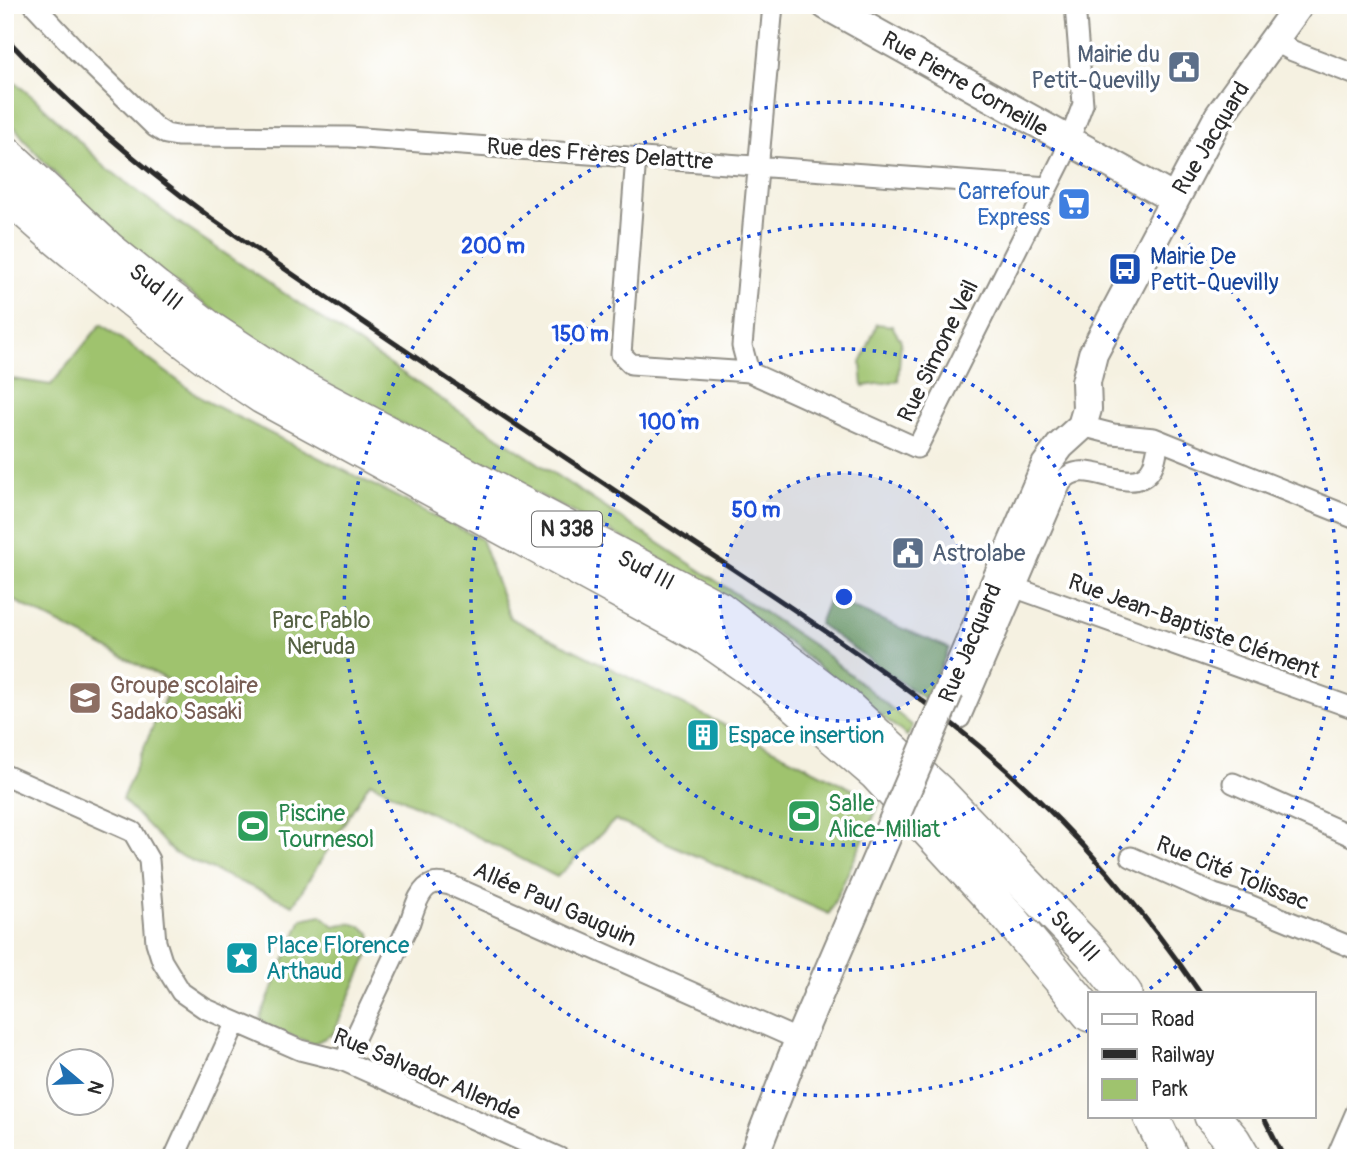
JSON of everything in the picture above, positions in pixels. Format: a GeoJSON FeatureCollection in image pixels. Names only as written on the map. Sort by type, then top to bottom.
{"type":"FeatureCollection","features":[{"type":"Feature","properties":{"kind":"highway","name":"Sud III"},"geometry":{"type":"LineString","coordinates":[[7,164],[33,219],[219,367],[273,402],[705,636],[771,683],[876,773],[1007,915],[1088,1012]]}},
{"type":"Feature","properties":{"kind":"highway","name":"Sud III"},"geometry":{"type":"LineString","coordinates":[[7,164],[156,288],[211,330],[292,383],[719,609],[844,705],[941,795],[1092,953],[1123,992]]}},
{"type":"Feature","properties":{"kind":"highway"},"geometry":{"type":"LineString","coordinates":[[5,210],[169,348],[211,378],[304,427],[352,445]]}},
{"type":"Feature","properties":{"kind":"highway"},"geometry":{"type":"LineString","coordinates":[[1152,1118],[1171,1158]]}},
{"type":"Feature","properties":{"kind":"highway"},"geometry":{"type":"LineString","coordinates":[[1205,1118],[1227,1158]]}},
{"type":"Feature","properties":{"kind":"highway"},"geometry":{"type":"LineString","coordinates":[[1214,1118],[1243,1158]]}},
{"type":"Feature","properties":{"kind":"street","name":"Rue des Frères Delattre"},"geometry":{"type":"LineString","coordinates":[[34,5],[155,127],[166,134],[177,136],[349,137],[1048,187]]}},
{"type":"Feature","properties":{"kind":"street"},"geometry":{"type":"LineString","coordinates":[[636,157],[621,354],[631,364],[749,372],[742,346],[773,5]]}},
{"type":"Feature","properties":{"kind":"street","name":"Rue Pierre Corneille"},"geometry":{"type":"LineString","coordinates":[[826,5],[1068,142]]}},
{"type":"Feature","properties":{"kind":"street"},"geometry":{"type":"LineString","coordinates":[[1048,187],[1083,104],[1075,5]]}},
{"type":"Feature","properties":{"kind":"street","name":"Rue Jacquard"},"geometry":{"type":"LineString","coordinates":[[753,1158],[799,1040],[1046,465],[1060,446],[1082,426],[1087,409],[1086,382],[1093,354],[1219,116],[1299,5]]}},
{"type":"Feature","properties":{"kind":"street"},"geometry":{"type":"LineString","coordinates":[[1274,41],[1356,75]]}},
{"type":"Feature","properties":{"kind":"street"},"geometry":{"type":"LineString","coordinates":[[1068,142],[1174,200]]}},
{"type":"Feature","properties":{"kind":"street","name":"Rue Simone Veil"},"geometry":{"type":"LineString","coordinates":[[749,372],[917,448],[1048,187]]}},
{"type":"Feature","properties":{"kind":"street"},"geometry":{"type":"LineString","coordinates":[[1082,426],[1113,434],[1159,440],[1356,519]]}},
{"type":"Feature","properties":{"kind":"street"},"geometry":{"type":"LineString","coordinates":[[960,718],[1061,483],[1067,475],[1077,471],[1132,480],[1143,478],[1151,471],[1159,440]]}},
{"type":"Feature","properties":{"kind":"street","name":"Rue Jean-Baptiste Clément"},"geometry":{"type":"LineString","coordinates":[[1016,588],[1356,709]]}},
{"type":"Feature","properties":{"kind":"street","name":"Rue Salvador Allende"},"geometry":{"type":"LineString","coordinates":[[5,775],[133,832],[149,860],[156,942],[162,961],[181,992],[204,1009],[300,1049],[344,1061],[560,1158]]}},
{"type":"Feature","properties":{"kind":"street"},"geometry":{"type":"LineString","coordinates":[[1233,783],[1356,838]]}},
{"type":"Feature","properties":{"kind":"street","name":"Rue Cité Tolissac"},"geometry":{"type":"LineString","coordinates":[[1131,857],[1214,894],[1247,904],[1356,949]]}},
{"type":"Feature","properties":{"kind":"street","name":"Allée Paul Gauguin"},"geometry":{"type":"LineString","coordinates":[[344,1061],[410,922],[417,901],[434,883],[461,889],[799,1040]]}},
{"type":"Feature","properties":{"kind":"street"},"geometry":{"type":"LineString","coordinates":[[174,1158],[236,1023]]}},
{"type":"Feature","properties":{"kind":"street"},"geometry":{"type":"LineString","coordinates":[[1336,1158],[1356,1112]]}},
{"type":"Feature","properties":{"kind":"green space"},"geometry":{"type":"Polygon","coordinates":[[[5,75],[34,98],[107,168],[178,222],[819,649],[913,726],[907,736],[785,640],[694,578],[629,541],[346,395],[264,346],[125,248],[32,149],[5,115],[5,75]]]}},
{"type":"Feature","properties":{"kind":"green space","name":"Parc Pablo Neruda"},"geometry":{"type":"Polygon","coordinates":[[[101,324],[204,400],[481,539],[510,618],[880,803],[829,914],[615,820],[557,877],[370,782],[293,905],[174,853],[122,799],[172,682],[5,596],[5,378],[51,385],[101,324]]]}},
{"type":"Feature","properties":{"kind":"green space"},"geometry":{"type":"Polygon","coordinates":[[[877,324],[892,326],[901,341],[898,381],[863,386],[861,363],[877,324]]]}},
{"type":"Feature","properties":{"kind":"green space"},"geometry":{"type":"Polygon","coordinates":[[[829,598],[949,648],[926,700],[819,624],[829,598]]]}},
{"type":"Feature","properties":{"kind":"green space"},"geometry":{"type":"Polygon","coordinates":[[[321,915],[334,926],[349,923],[370,933],[372,947],[333,1034],[313,1044],[269,1027],[260,1018],[302,919],[321,915]]]}},
{"type":"Feature","properties":{"kind":"railway"},"geometry":{"type":"LineString","coordinates":[[5,37],[53,86],[104,132],[211,218],[810,621],[884,672],[956,727],[1025,787],[1088,851],[1147,920],[1199,992]]}},
{"type":"Feature","properties":{"kind":"railway"},"geometry":{"type":"LineString","coordinates":[[1264,1118],[1284,1158]]}},
{"type":"Feature","properties":{"kind":"place","name":"Mairie du Petit-Quevilly"},"geometry":{"type":"Point","coordinates":[1184,67]}},
{"type":"Feature","properties":{"kind":"place","name":"Carrefour Express"},"geometry":{"type":"Point","coordinates":[1074,204]}},
{"type":"Feature","properties":{"kind":"place","name":"Mairie De Petit-Quevilly"},"geometry":{"type":"Point","coordinates":[1125,269]}},
{"type":"Feature","properties":{"kind":"place","name":"Astrolabe"},"geometry":{"type":"Point","coordinates":[908,553]}},
{"type":"Feature","properties":{"kind":"place","name":"Groupe scolaire Sadako Sasaki"},"geometry":{"type":"Point","coordinates":[85,698]}},
{"type":"Feature","properties":{"kind":"place","name":"Espace insertion"},"geometry":{"type":"Point","coordinates":[703,735]}},
{"type":"Feature","properties":{"kind":"place","name":"Salle Alice-Milliat"},"geometry":{"type":"Point","coordinates":[804,816]}},
{"type":"Feature","properties":{"kind":"place","name":"Piscine Tournesol"},"geometry":{"type":"Point","coordinates":[253,826]}},
{"type":"Feature","properties":{"kind":"place","name":"Place Florence Arthaud"},"geometry":{"type":"Point","coordinates":[242,958]}}]}
